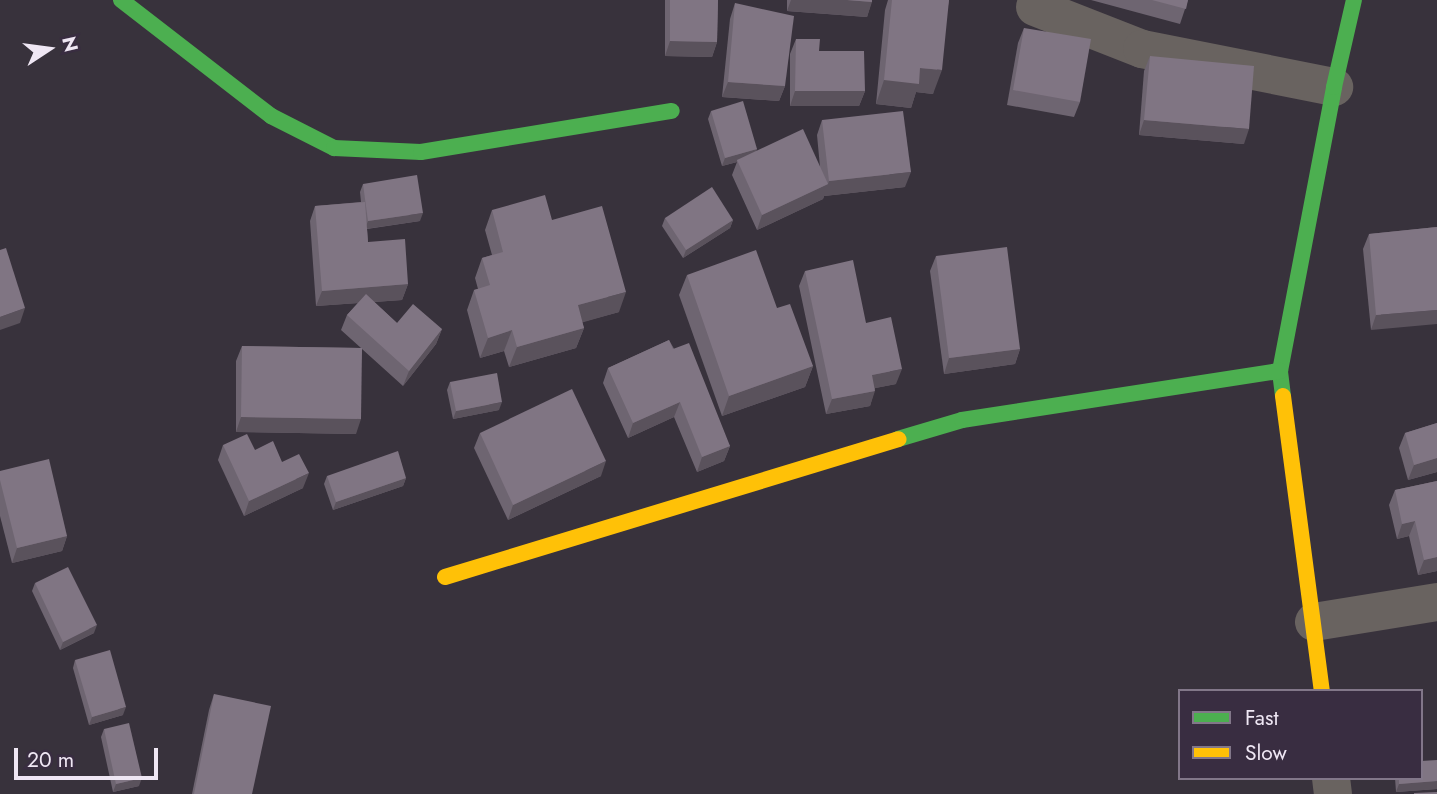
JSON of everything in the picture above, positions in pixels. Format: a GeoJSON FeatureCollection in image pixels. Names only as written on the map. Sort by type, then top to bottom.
{"type":"FeatureCollection","features":[{"type":"Feature","properties":{"kind":"street"},"geometry":{"type":"LineString","coordinates":[[121,0],[271,116],[334,148],[421,152],[672,111]]}},
{"type":"Feature","properties":{"kind":"street"},"geometry":{"type":"LineString","coordinates":[[1322,689],[1280,371],[1334,87],[1354,0]]}},
{"type":"Feature","properties":{"kind":"street"},"geometry":{"type":"LineString","coordinates":[[1035,6],[1142,49],[1334,87]]}},
{"type":"Feature","properties":{"kind":"street"},"geometry":{"type":"LineString","coordinates":[[445,577],[962,419],[1280,371]]}},
{"type":"Feature","properties":{"kind":"street"},"geometry":{"type":"LineString","coordinates":[[1314,622],[1437,602]]}},
{"type":"Feature","properties":{"kind":"building"},"geometry":{"type":"Polygon","coordinates":[[[670,0],[718,0],[717,42],[670,41],[670,0]]]}},
{"type":"Feature","properties":{"kind":"building"},"geometry":{"type":"Polygon","coordinates":[[[892,0],[949,0],[942,70],[920,68],[919,84],[884,80],[892,0]]]}},
{"type":"Feature","properties":{"kind":"building"},"geometry":{"type":"Polygon","coordinates":[[[1152,0],[1188,0],[1186,9],[1152,0]]]}},
{"type":"Feature","properties":{"kind":"building"},"geometry":{"type":"Polygon","coordinates":[[[735,3],[794,16],[785,86],[728,82],[735,3]]]}},
{"type":"Feature","properties":{"kind":"building"},"geometry":{"type":"Polygon","coordinates":[[[1024,28],[1091,39],[1080,102],[1013,90],[1024,28]]]}},
{"type":"Feature","properties":{"kind":"building"},"geometry":{"type":"Polygon","coordinates":[[[796,39],[820,39],[819,51],[864,51],[865,91],[795,91],[796,39]]]}},
{"type":"Feature","properties":{"kind":"building"},"geometry":{"type":"Polygon","coordinates":[[[1150,56],[1254,66],[1249,129],[1144,120],[1150,56]]]}},
{"type":"Feature","properties":{"kind":"building"},"geometry":{"type":"Polygon","coordinates":[[[743,101],[757,149],[725,158],[711,111],[743,101]]]}},
{"type":"Feature","properties":{"kind":"building"},"geometry":{"type":"Polygon","coordinates":[[[903,111],[911,172],[829,181],[822,120],[903,111]]]}},
{"type":"Feature","properties":{"kind":"building"},"geometry":{"type":"Polygon","coordinates":[[[803,129],[828,184],[762,215],[737,160],[803,129]]]}},
{"type":"Feature","properties":{"kind":"building"},"geometry":{"type":"Polygon","coordinates":[[[417,175],[423,213],[368,221],[363,184],[417,175]]]}},
{"type":"Feature","properties":{"kind":"building"},"geometry":{"type":"Polygon","coordinates":[[[712,187],[733,220],[686,250],[665,218],[712,187]]]}},
{"type":"Feature","properties":{"kind":"building"},"geometry":{"type":"Polygon","coordinates":[[[545,195],[552,220],[602,206],[626,292],[578,305],[584,328],[517,347],[512,330],[488,338],[474,290],[490,285],[482,258],[503,252],[492,210],[545,195]]]}},
{"type":"Feature","properties":{"kind":"building"},"geometry":{"type":"Polygon","coordinates":[[[365,202],[368,242],[405,239],[408,284],[322,291],[315,206],[365,202]]]}},
{"type":"Feature","properties":{"kind":"building"},"geometry":{"type":"Polygon","coordinates":[[[1437,227],[1437,310],[1376,315],[1369,234],[1437,227]]]}},
{"type":"Feature","properties":{"kind":"building"},"geometry":{"type":"Polygon","coordinates":[[[1007,247],[1020,349],[949,358],[936,256],[1007,247]]]}},
{"type":"Feature","properties":{"kind":"building"},"geometry":{"type":"Polygon","coordinates":[[[6,248],[25,308],[0,317],[0,250],[6,248]]]}},
{"type":"Feature","properties":{"kind":"building"},"geometry":{"type":"Polygon","coordinates":[[[756,250],[777,308],[790,304],[813,366],[729,396],[687,275],[756,250]]]}},
{"type":"Feature","properties":{"kind":"building"},"geometry":{"type":"Polygon","coordinates":[[[853,260],[866,323],[891,317],[902,369],[872,375],[875,391],[832,399],[805,271],[853,260]]]}},
{"type":"Feature","properties":{"kind":"building"},"geometry":{"type":"Polygon","coordinates":[[[366,294],[397,323],[413,304],[442,329],[409,371],[347,315],[366,294]]]}},
{"type":"Feature","properties":{"kind":"building"},"geometry":{"type":"Polygon","coordinates":[[[669,340],[673,349],[689,343],[730,446],[702,457],[680,402],[633,423],[608,368],[669,340]]]}},
{"type":"Feature","properties":{"kind":"building"},"geometry":{"type":"Polygon","coordinates":[[[242,346],[362,348],[361,419],[241,417],[242,346]]]}},
{"type":"Feature","properties":{"kind":"building"},"geometry":{"type":"Polygon","coordinates":[[[497,373],[502,402],[456,411],[450,382],[497,373]]]}},
{"type":"Feature","properties":{"kind":"building"},"geometry":{"type":"Polygon","coordinates":[[[572,389],[606,461],[513,505],[480,433],[572,389]]]}},
{"type":"Feature","properties":{"kind":"building"},"geometry":{"type":"Polygon","coordinates":[[[1437,423],[1437,458],[1414,465],[1405,433],[1437,423]]]}},
{"type":"Feature","properties":{"kind":"building"},"geometry":{"type":"Polygon","coordinates":[[[247,434],[255,450],[273,441],[282,462],[299,454],[309,473],[249,501],[223,445],[247,434]]]}},
{"type":"Feature","properties":{"kind":"building"},"geometry":{"type":"Polygon","coordinates":[[[398,451],[406,478],[336,502],[327,476],[398,451]]]}},
{"type":"Feature","properties":{"kind":"building"},"geometry":{"type":"Polygon","coordinates":[[[49,459],[67,536],[17,548],[0,471],[49,459]]]}},
{"type":"Feature","properties":{"kind":"building"},"geometry":{"type":"Polygon","coordinates":[[[1437,481],[1437,557],[1424,560],[1415,521],[1402,524],[1395,490],[1437,481]]]}},
{"type":"Feature","properties":{"kind":"building"},"geometry":{"type":"Polygon","coordinates":[[[68,567],[97,625],[63,642],[35,583],[68,567]]]}},
{"type":"Feature","properties":{"kind":"building"},"geometry":{"type":"Polygon","coordinates":[[[110,650],[126,707],[92,717],[75,660],[110,650]]]}},
{"type":"Feature","properties":{"kind":"building"},"geometry":{"type":"Polygon","coordinates":[[[214,694],[271,706],[252,794],[194,794],[214,694]]]}},
{"type":"Feature","properties":{"kind":"building"},"geometry":{"type":"Polygon","coordinates":[[[129,723],[142,778],[116,784],[104,729],[129,723]]]}},
{"type":"Feature","properties":{"kind":"building"},"geometry":{"type":"Polygon","coordinates":[[[1437,760],[1437,781],[1399,784],[1399,780],[1423,780],[1423,761],[1437,760]]]}},
{"type":"Feature","properties":{"kind":"building"},"geometry":{"type":"Polygon","coordinates":[[[1414,793],[1437,794],[1414,794],[1414,793]]]}},
{"type":"Feature","properties":{"kind":"traffic: fast"},"geometry":{"type":"LineString","coordinates":[[121,0],[271,116],[334,148],[421,152],[672,111]]}},
{"type":"Feature","properties":{"kind":"traffic: fast"},"geometry":{"type":"LineString","coordinates":[[1283,396],[1280,371],[1334,87],[1354,0]]}},
{"type":"Feature","properties":{"kind":"traffic: fast"},"geometry":{"type":"LineString","coordinates":[[898,439],[962,420],[1280,371]]}},
{"type":"Feature","properties":{"kind":"traffic: slow"},"geometry":{"type":"LineString","coordinates":[[1283,396],[1322,689]]}},
{"type":"Feature","properties":{"kind":"traffic: slow"},"geometry":{"type":"LineString","coordinates":[[445,577],[898,439]]}}]}
